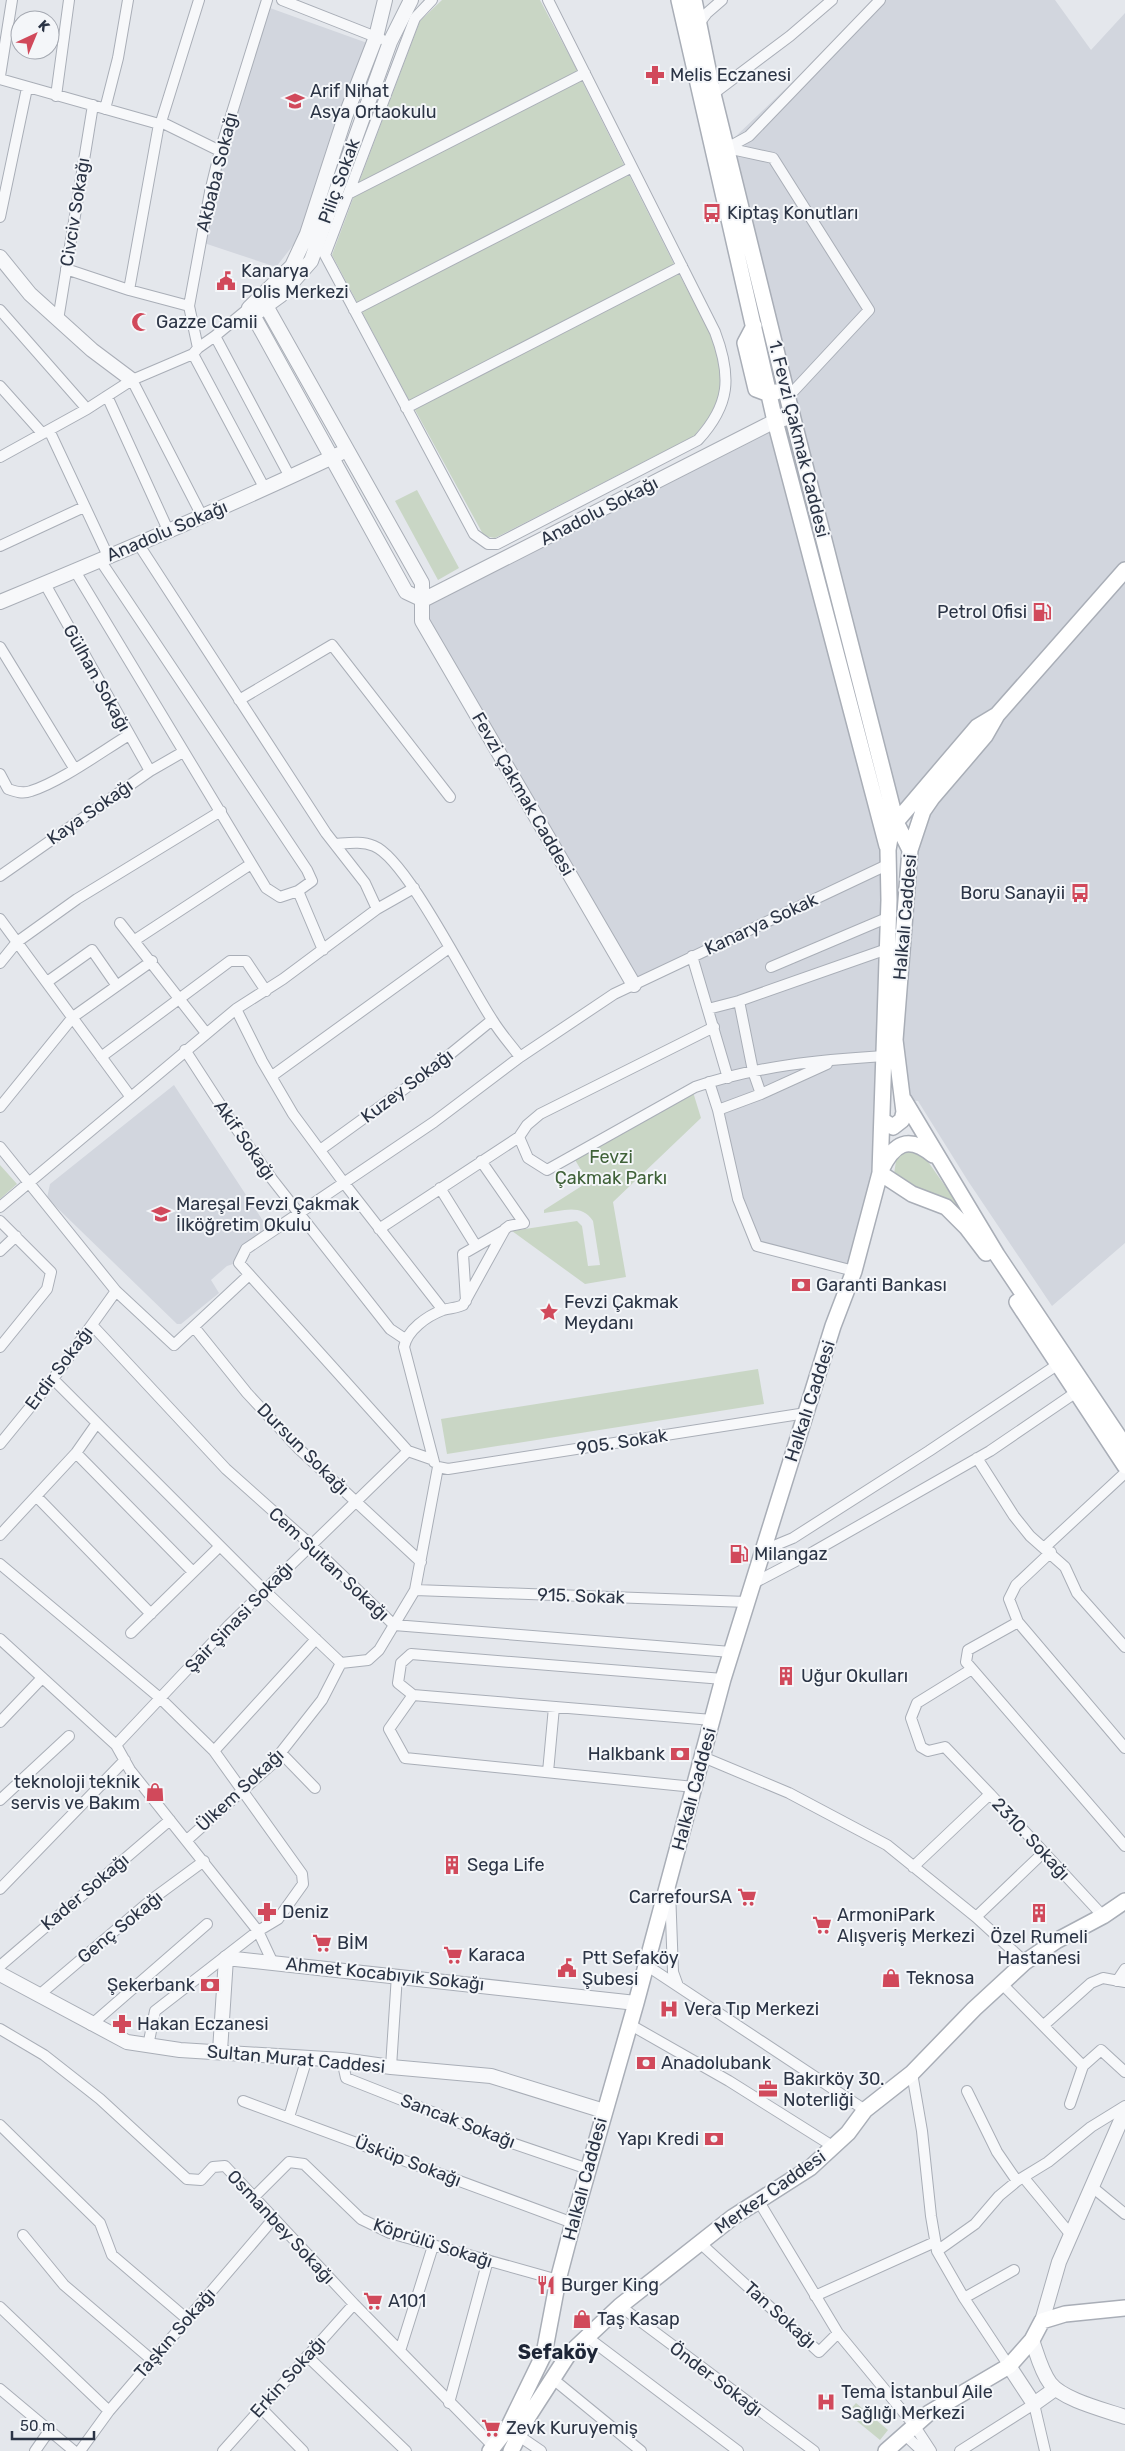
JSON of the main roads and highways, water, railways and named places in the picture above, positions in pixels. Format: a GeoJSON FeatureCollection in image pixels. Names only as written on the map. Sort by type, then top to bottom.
{"type":"FeatureCollection","features":[{"type":"Feature","properties":{"kind":"main road"},"geometry":{"type":"LineString","coordinates":[[679,0],[775,421],[889,857]]}},
{"type":"Feature","properties":{"kind":"main road","name":"1. Fevzi Çakmak Caddesi"},"geometry":{"type":"LineString","coordinates":[[694,0],[713,94],[786,390],[896,822],[910,850]]}},
{"type":"Feature","properties":{"kind":"main road"},"geometry":{"type":"LineString","coordinates":[[769,394],[786,390]]}},
{"type":"Feature","properties":{"kind":"main road","name":"Halkalı Caddesi"},"geometry":{"type":"LineString","coordinates":[[882,1120],[893,1126],[898,1124],[904,1112],[895,1040],[910,850],[923,811],[985,736],[997,715],[1125,570]]}},
{"type":"Feature","properties":{"kind":"main road","name":"Halkalı Caddesi"},"geometry":{"type":"LineString","coordinates":[[492,2449],[508,2428],[544,2354],[558,2280],[573,2223],[636,2003],[723,1679],[836,1317],[854,1270],[880,1173],[889,917],[889,857],[896,822],[977,727],[997,715]]}},
{"type":"Feature","properties":{"kind":"main road"},"geometry":{"type":"LineString","coordinates":[[891,802],[895,807],[900,808],[916,799]]}},
{"type":"Feature","properties":{"kind":"main road"},"geometry":{"type":"LineString","coordinates":[[904,1100],[997,1255],[1125,1446]]}},
{"type":"Feature","properties":{"kind":"main road"},"geometry":{"type":"LineString","coordinates":[[938,1159],[917,1144],[908,1143],[893,1150],[887,1157],[880,1173],[912,1194],[946,1207],[967,1228],[1125,1466]]}},
{"type":"Feature","properties":{"kind":"main road","name":"Merkez Caddesi"},"geometry":{"type":"LineString","coordinates":[[511,2451],[568,2355],[620,2306],[699,2242],[758,2200],[810,2168],[848,2133],[865,2110],[912,2073],[974,2009],[1025,1962],[1056,1941],[1103,1916],[1125,1901]]}},
{"type":"Feature","properties":{"kind":"main road"},"geometry":{"type":"LineString","coordinates":[[886,2451],[929,2413],[1009,2366],[1032,2340],[1042,2321],[1065,2314],[1125,2308]]}},
{"type":"Feature","properties":{"kind":"place","name":"Melis Eczanesi"},"geometry":{"type":"Point","coordinates":[655,75]}},
{"type":"Feature","properties":{"kind":"place","name":"Arif Nihat Asya Ortaokulu"},"geometry":{"type":"Point","coordinates":[295,101]}},
{"type":"Feature","properties":{"kind":"place","name":"Kiptaş Konutları"},"geometry":{"type":"Point","coordinates":[712,213]}},
{"type":"Feature","properties":{"kind":"place","name":"Kanarya Polis Merkezi"},"geometry":{"type":"Point","coordinates":[226,281]}},
{"type":"Feature","properties":{"kind":"place","name":"Gazze Camii"},"geometry":{"type":"Point","coordinates":[141,322]}},
{"type":"Feature","properties":{"kind":"place","name":"Petrol Ofisi"},"geometry":{"type":"Point","coordinates":[1042,612]}},
{"type":"Feature","properties":{"kind":"place","name":"Boru Sanayii"},"geometry":{"type":"Point","coordinates":[1080,893]}},
{"type":"Feature","properties":{"kind":"place","name":"Mareşal Fevzi Çakmak İlköğretim Okulu"},"geometry":{"type":"Point","coordinates":[161,1214]}},
{"type":"Feature","properties":{"kind":"place","name":"Garanti Bankası"},"geometry":{"type":"Point","coordinates":[801,1285]}},
{"type":"Feature","properties":{"kind":"place","name":"Fevzi Çakmak Meydanı"},"geometry":{"type":"Point","coordinates":[549,1312]}},
{"type":"Feature","properties":{"kind":"place","name":"Milangaz"},"geometry":{"type":"Point","coordinates":[739,1554]}},
{"type":"Feature","properties":{"kind":"place","name":"Uğur Okulları"},"geometry":{"type":"Point","coordinates":[786,1676]}},
{"type":"Feature","properties":{"kind":"place","name":"Halkbank"},"geometry":{"type":"Point","coordinates":[680,1754]}},
{"type":"Feature","properties":{"kind":"place","name":"teknoloji teknik servis ve Bakım"},"geometry":{"type":"Point","coordinates":[155,1792]}},
{"type":"Feature","properties":{"kind":"place","name":"Sega Life"},"geometry":{"type":"Point","coordinates":[452,1865]}},
{"type":"Feature","properties":{"kind":"place","name":"CarrefourSA"},"geometry":{"type":"Point","coordinates":[747,1897]}},
{"type":"Feature","properties":{"kind":"place","name":"Deniz"},"geometry":{"type":"Point","coordinates":[267,1912]}},
{"type":"Feature","properties":{"kind":"place","name":"Özel Rumeli Hastanesi"},"geometry":{"type":"Point","coordinates":[1039,1913]}},
{"type":"Feature","properties":{"kind":"place","name":"ArmoniPark Alışveriş Merkezi"},"geometry":{"type":"Point","coordinates":[822,1925]}},
{"type":"Feature","properties":{"kind":"place","name":"BİM"},"geometry":{"type":"Point","coordinates":[322,1943]}},
{"type":"Feature","properties":{"kind":"place","name":"Karaca"},"geometry":{"type":"Point","coordinates":[453,1955]}},
{"type":"Feature","properties":{"kind":"place","name":"Ptt Sefaköy Şubesi"},"geometry":{"type":"Point","coordinates":[567,1968]}},
{"type":"Feature","properties":{"kind":"place","name":"Teknosa"},"geometry":{"type":"Point","coordinates":[891,1978]}},
{"type":"Feature","properties":{"kind":"place","name":"Şekerbank"},"geometry":{"type":"Point","coordinates":[210,1985]}},
{"type":"Feature","properties":{"kind":"place","name":"Vera Tıp Merkezi"},"geometry":{"type":"Point","coordinates":[669,2009]}},
{"type":"Feature","properties":{"kind":"place","name":"Hakan Eczanesi"},"geometry":{"type":"Point","coordinates":[122,2024]}},
{"type":"Feature","properties":{"kind":"place","name":"Anadolubank"},"geometry":{"type":"Point","coordinates":[646,2063]}},
{"type":"Feature","properties":{"kind":"place","name":"Bakırköy 30. Noterliği"},"geometry":{"type":"Point","coordinates":[768,2089]}},
{"type":"Feature","properties":{"kind":"place","name":"Yapı Kredi"},"geometry":{"type":"Point","coordinates":[714,2139]}},
{"type":"Feature","properties":{"kind":"place","name":"Burger King"},"geometry":{"type":"Point","coordinates":[546,2285]}},
{"type":"Feature","properties":{"kind":"place","name":"A101"},"geometry":{"type":"Point","coordinates":[373,2301]}},
{"type":"Feature","properties":{"kind":"place","name":"Taş Kasap"},"geometry":{"type":"Point","coordinates":[582,2319]}},
{"type":"Feature","properties":{"kind":"place","name":"Tema İstanbul Aile Sağlığı Merkezi"},"geometry":{"type":"Point","coordinates":[826,2402]}},
{"type":"Feature","properties":{"kind":"place","name":"Zevk Kuruyemiş"},"geometry":{"type":"Point","coordinates":[491,2428]}},
{"type":"Feature","properties":{"kind":"district","name":"Sefaköy"},"geometry":{"type":"Point","coordinates":[558,2352]}},
{"type":"Feature","properties":{"kind":"park label","name":"Fevzi Çakmak Parkı"},"geometry":{"type":"Point","coordinates":[611,1167]}}]}
